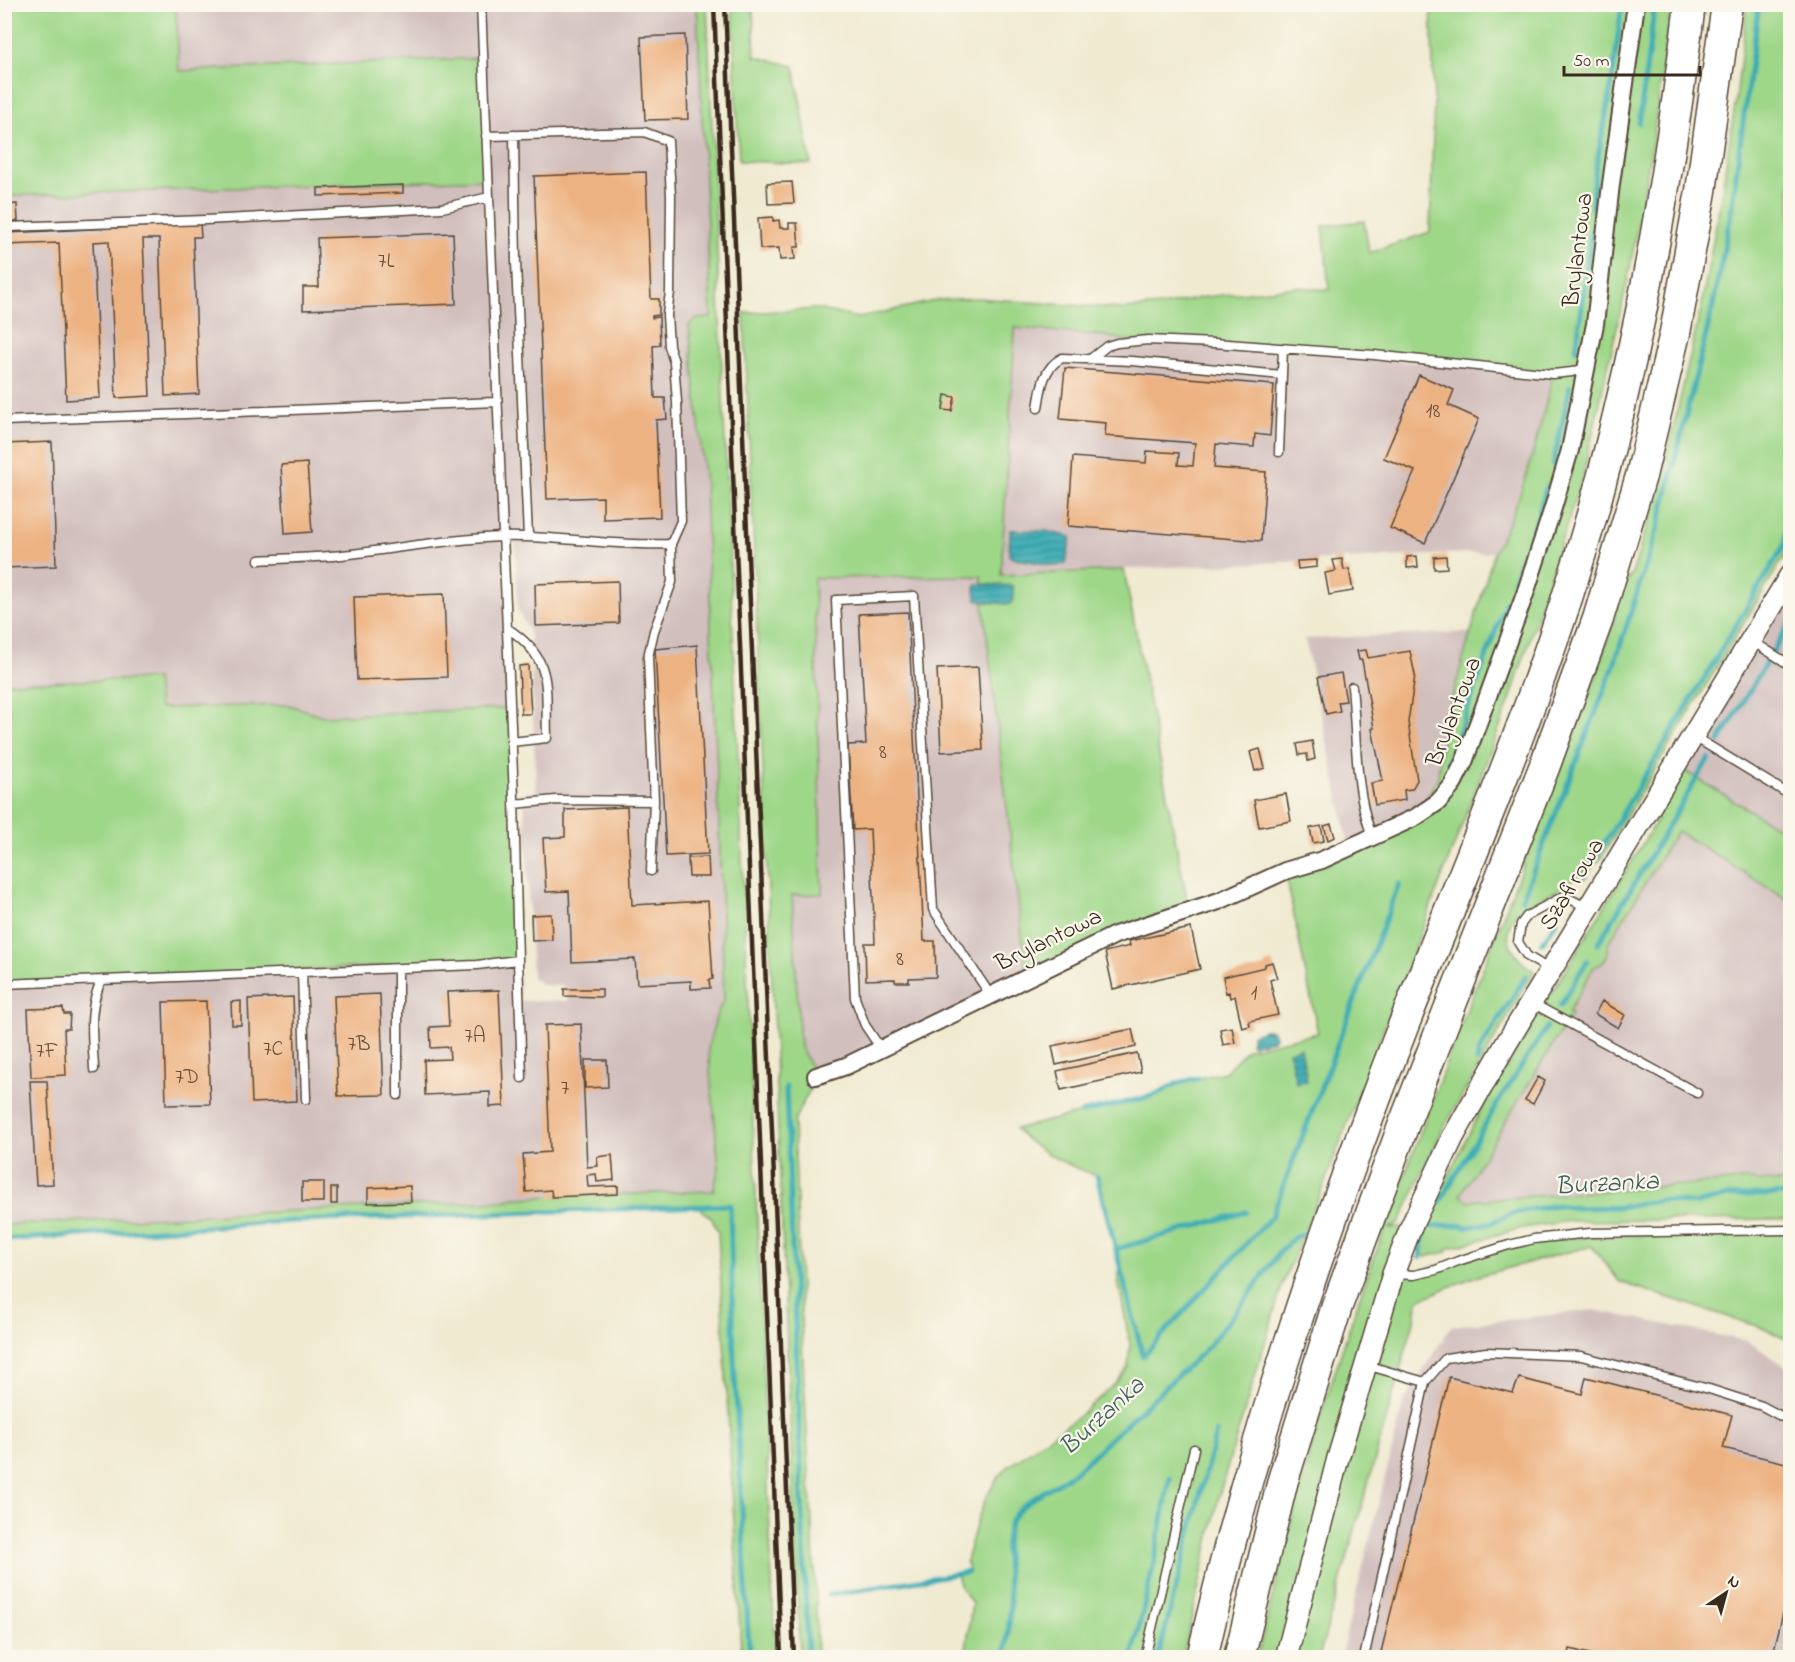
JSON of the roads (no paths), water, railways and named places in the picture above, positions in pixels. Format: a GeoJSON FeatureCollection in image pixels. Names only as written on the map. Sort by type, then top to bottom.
{"type":"FeatureCollection","features":[{"type":"Feature","properties":{"kind":"highway"},"geometry":{"type":"LineString","coordinates":[[1202,1658],[1241,1499],[1297,1316],[1372,1109],[1511,752],[1555,631],[1607,466],[1640,326],[1665,187],[1690,4]]}},
{"type":"Feature","properties":{"kind":"highway"},"geometry":{"type":"LineString","coordinates":[[1239,1658],[1249,1610],[1283,1480],[1337,1306],[1404,1124],[1545,765],[1598,619],[1641,476],[1675,333],[1700,202],[1727,4]]}},
{"type":"Feature","properties":{"kind":"street","name":"Brylantowa"},"geometry":{"type":"LineString","coordinates":[[816,1076],[846,1066],[1115,935],[1219,901],[1285,871],[1322,860],[1416,817],[1431,808],[1445,795],[1459,773],[1525,594],[1570,450],[1588,366],[1636,4]]}},
{"type":"Feature","properties":{"kind":"street","name":"Szafirowa"},"geometry":{"type":"LineString","coordinates":[[1286,1658],[1322,1516],[1393,1274],[1411,1227],[1453,1137],[1550,970],[1791,576]]}},
{"type":"Feature","properties":{"kind":"lane"},"geometry":{"type":"LineString","coordinates":[[481,4],[512,742],[522,1078]]}},
{"type":"Feature","properties":{"kind":"lane"},"geometry":{"type":"LineString","coordinates":[[486,136],[644,132],[668,141],[671,196],[670,292],[666,315],[669,346],[674,362],[677,402],[681,520],[671,544],[672,582],[654,631],[648,657],[654,801],[651,871]]}},
{"type":"Feature","properties":{"kind":"lane"},"geometry":{"type":"LineString","coordinates":[[514,135],[516,263],[528,537]]}},
{"type":"Feature","properties":{"kind":"lane"},"geometry":{"type":"LineString","coordinates":[[8,227],[442,208],[489,197]]}},
{"type":"Feature","properties":{"kind":"lane"},"geometry":{"type":"LineString","coordinates":[[1089,360],[1107,346],[1131,341],[1192,342],[1283,348],[1553,374],[1578,371],[1588,366]]}},
{"type":"Feature","properties":{"kind":"lane"},"geometry":{"type":"LineString","coordinates":[[1279,452],[1283,348]]}},
{"type":"Feature","properties":{"kind":"lane"},"geometry":{"type":"LineString","coordinates":[[1038,408],[1041,387],[1053,363],[1062,358],[1132,361],[1282,375]]}},
{"type":"Feature","properties":{"kind":"lane"},"geometry":{"type":"LineString","coordinates":[[4,421],[497,402]]}},
{"type":"Feature","properties":{"kind":"lane"},"geometry":{"type":"LineString","coordinates":[[259,560],[341,555],[448,540],[503,537],[582,539],[636,546],[671,544]]}},
{"type":"Feature","properties":{"kind":"lane"},"geometry":{"type":"LineString","coordinates":[[881,1049],[866,1025],[855,998],[836,600],[914,596],[933,909],[992,996]]}},
{"type":"Feature","properties":{"kind":"lane"},"geometry":{"type":"LineString","coordinates":[[507,628],[530,646],[542,664],[547,738],[512,742]]}},
{"type":"Feature","properties":{"kind":"lane"},"geometry":{"type":"LineString","coordinates":[[1751,640],[1791,665]]}},
{"type":"Feature","properties":{"kind":"lane"},"geometry":{"type":"LineString","coordinates":[[1352,687],[1358,783],[1365,818],[1372,836]]}},
{"type":"Feature","properties":{"kind":"lane"},"geometry":{"type":"LineString","coordinates":[[1693,736],[1791,795]]}},
{"type":"Feature","properties":{"kind":"lane"},"geometry":{"type":"LineString","coordinates":[[514,804],[556,800],[654,801]]}},
{"type":"Feature","properties":{"kind":"lane"},"geometry":{"type":"LineString","coordinates":[[1550,970],[1527,956],[1518,942],[1521,924],[1527,916],[1564,896],[1588,908]]}},
{"type":"Feature","properties":{"kind":"lane"},"geometry":{"type":"LineString","coordinates":[[4,984],[477,966],[518,960]]}},
{"type":"Feature","properties":{"kind":"lane"},"geometry":{"type":"LineString","coordinates":[[398,969],[398,1095]]}},
{"type":"Feature","properties":{"kind":"lane"},"geometry":{"type":"LineString","coordinates":[[302,972],[306,1099]]}},
{"type":"Feature","properties":{"kind":"lane"},"geometry":{"type":"LineString","coordinates":[[94,1069],[92,1010],[94,997],[102,980]]}},
{"type":"Feature","properties":{"kind":"lane"},"geometry":{"type":"LineString","coordinates":[[1531,1002],[1697,1093]]}},
{"type":"Feature","properties":{"kind":"lane"},"geometry":{"type":"LineString","coordinates":[[1393,1274],[1409,1276],[1426,1273],[1509,1245],[1560,1235],[1791,1230]]}},
{"type":"Feature","properties":{"kind":"lane"},"geometry":{"type":"LineString","coordinates":[[1364,1658],[1425,1382],[1446,1358],[1486,1352],[1581,1356],[1709,1389],[1762,1406],[1791,1421]]}},
{"type":"Feature","properties":{"kind":"lane"},"geometry":{"type":"LineString","coordinates":[[1366,1365],[1425,1382]]}},
{"type":"Feature","properties":{"kind":"lane"},"geometry":{"type":"LineString","coordinates":[[1145,1658],[1194,1449]]}},
{"type":"Feature","properties":{"kind":"water"},"geometry":{"type":"Polygon","coordinates":[[[1010,530],[1047,531],[1071,537],[1066,563],[1056,566],[1012,558],[1009,555],[1010,530]]]}},
{"type":"Feature","properties":{"kind":"water"},"geometry":{"type":"Polygon","coordinates":[[[977,584],[1013,586],[1013,601],[1010,604],[980,601],[976,599],[977,584]]]}},
{"type":"Feature","properties":{"kind":"water"},"geometry":{"type":"Polygon","coordinates":[[[1271,1030],[1275,1036],[1273,1040],[1252,1045],[1250,1043],[1252,1035],[1271,1030]]]}},
{"type":"Feature","properties":{"kind":"water"},"geometry":{"type":"Polygon","coordinates":[[[1301,1048],[1307,1081],[1296,1083],[1289,1051],[1301,1048]]]}},
{"type":"Feature","properties":{"kind":"waterway"},"geometry":{"type":"LineString","coordinates":[[1592,208],[1594,179],[1612,82],[1622,4]]}},
{"type":"Feature","properties":{"kind":"waterway"},"geometry":{"type":"LineString","coordinates":[[1639,123],[1655,4]]}},
{"type":"Feature","properties":{"kind":"waterway"},"geometry":{"type":"LineString","coordinates":[[1522,899],[1612,671],[1660,521],[1712,310],[1730,219],[1759,4]]}},
{"type":"Feature","properties":{"kind":"waterway"},"geometry":{"type":"LineString","coordinates":[[1576,350],[1592,230]]}},
{"type":"Feature","properties":{"kind":"waterway"},"geometry":{"type":"LineString","coordinates":[[1553,465],[1570,387]]}},
{"type":"Feature","properties":{"kind":"waterway"},"geometry":{"type":"LineString","coordinates":[[1584,877],[1785,544],[1790,411]]}},
{"type":"Feature","properties":{"kind":"waterway"},"geometry":{"type":"LineString","coordinates":[[1514,580],[1535,526],[1547,486]]}},
{"type":"Feature","properties":{"kind":"waterway"},"geometry":{"type":"LineString","coordinates":[[1448,763],[1506,602]]}},
{"type":"Feature","properties":{"kind":"waterway"},"geometry":{"type":"LineString","coordinates":[[1719,742],[1790,623]]}},
{"type":"Feature","properties":{"kind":"waterway"},"geometry":{"type":"LineString","coordinates":[[1598,944],[1709,758]]}},
{"type":"Feature","properties":{"kind":"waterway"},"geometry":{"type":"LineString","coordinates":[[1143,1356],[1272,1216],[1399,884]]}},
{"type":"Feature","properties":{"kind":"waterway"},"geometry":{"type":"LineString","coordinates":[[1542,943],[1557,921]]}},
{"type":"Feature","properties":{"kind":"waterway"},"geometry":{"type":"LineString","coordinates":[[1560,1006],[1587,961]]}},
{"type":"Feature","properties":{"kind":"waterway"},"geometry":{"type":"LineString","coordinates":[[1477,1061],[1479,1051],[1526,976]]}},
{"type":"Feature","properties":{"kind":"waterway"},"geometry":{"type":"LineString","coordinates":[[1440,1202],[1500,1099],[1547,1027]]}},
{"type":"Feature","properties":{"kind":"waterway"},"geometry":{"type":"LineString","coordinates":[[1081,1113],[1152,1096],[1178,1083],[1198,1078]]}},
{"type":"Feature","properties":{"kind":"waterway"},"geometry":{"type":"LineString","coordinates":[[786,1087],[808,1658]]}},
{"type":"Feature","properties":{"kind":"waterway"},"geometry":{"type":"LineString","coordinates":[[1097,1176],[1143,1356]]}},
{"type":"Feature","properties":{"kind":"waterway","name":"Burzanka"},"geometry":{"type":"LineString","coordinates":[[1420,1257],[1426,1226],[1468,1227],[1491,1223],[1527,1210],[1557,1205],[1577,1208],[1620,1207],[1662,1200],[1697,1204],[1728,1196],[1790,1194]]}},
{"type":"Feature","properties":{"kind":"waterway"},"geometry":{"type":"LineString","coordinates":[[4,1240],[294,1221],[730,1205],[734,1356],[749,1648],[747,1658]]}},
{"type":"Feature","properties":{"kind":"waterway"},"geometry":{"type":"LineString","coordinates":[[1116,1249],[1246,1212]]}},
{"type":"Feature","properties":{"kind":"waterway","name":"Burzanka"},"geometry":{"type":"LineString","coordinates":[[1005,1658],[1010,1607],[1006,1544],[1007,1532],[1017,1512],[1031,1500],[1077,1470],[1206,1349],[1278,1254],[1295,1237],[1304,1234]]}},
{"type":"Feature","properties":{"kind":"waterway"},"geometry":{"type":"LineString","coordinates":[[1158,1658],[1216,1432]]}},
{"type":"Feature","properties":{"kind":"waterway"},"geometry":{"type":"LineString","coordinates":[[1132,1658],[1170,1478]]}},
{"type":"Feature","properties":{"kind":"waterway"},"geometry":{"type":"LineString","coordinates":[[829,1595],[968,1572]]}},
{"type":"Feature","properties":{"kind":"railway"},"geometry":{"type":"LineString","coordinates":[[714,4],[781,1658]]}},
{"type":"Feature","properties":{"kind":"railway"},"geometry":{"type":"LineString","coordinates":[[725,4],[794,1658]]}}]}
